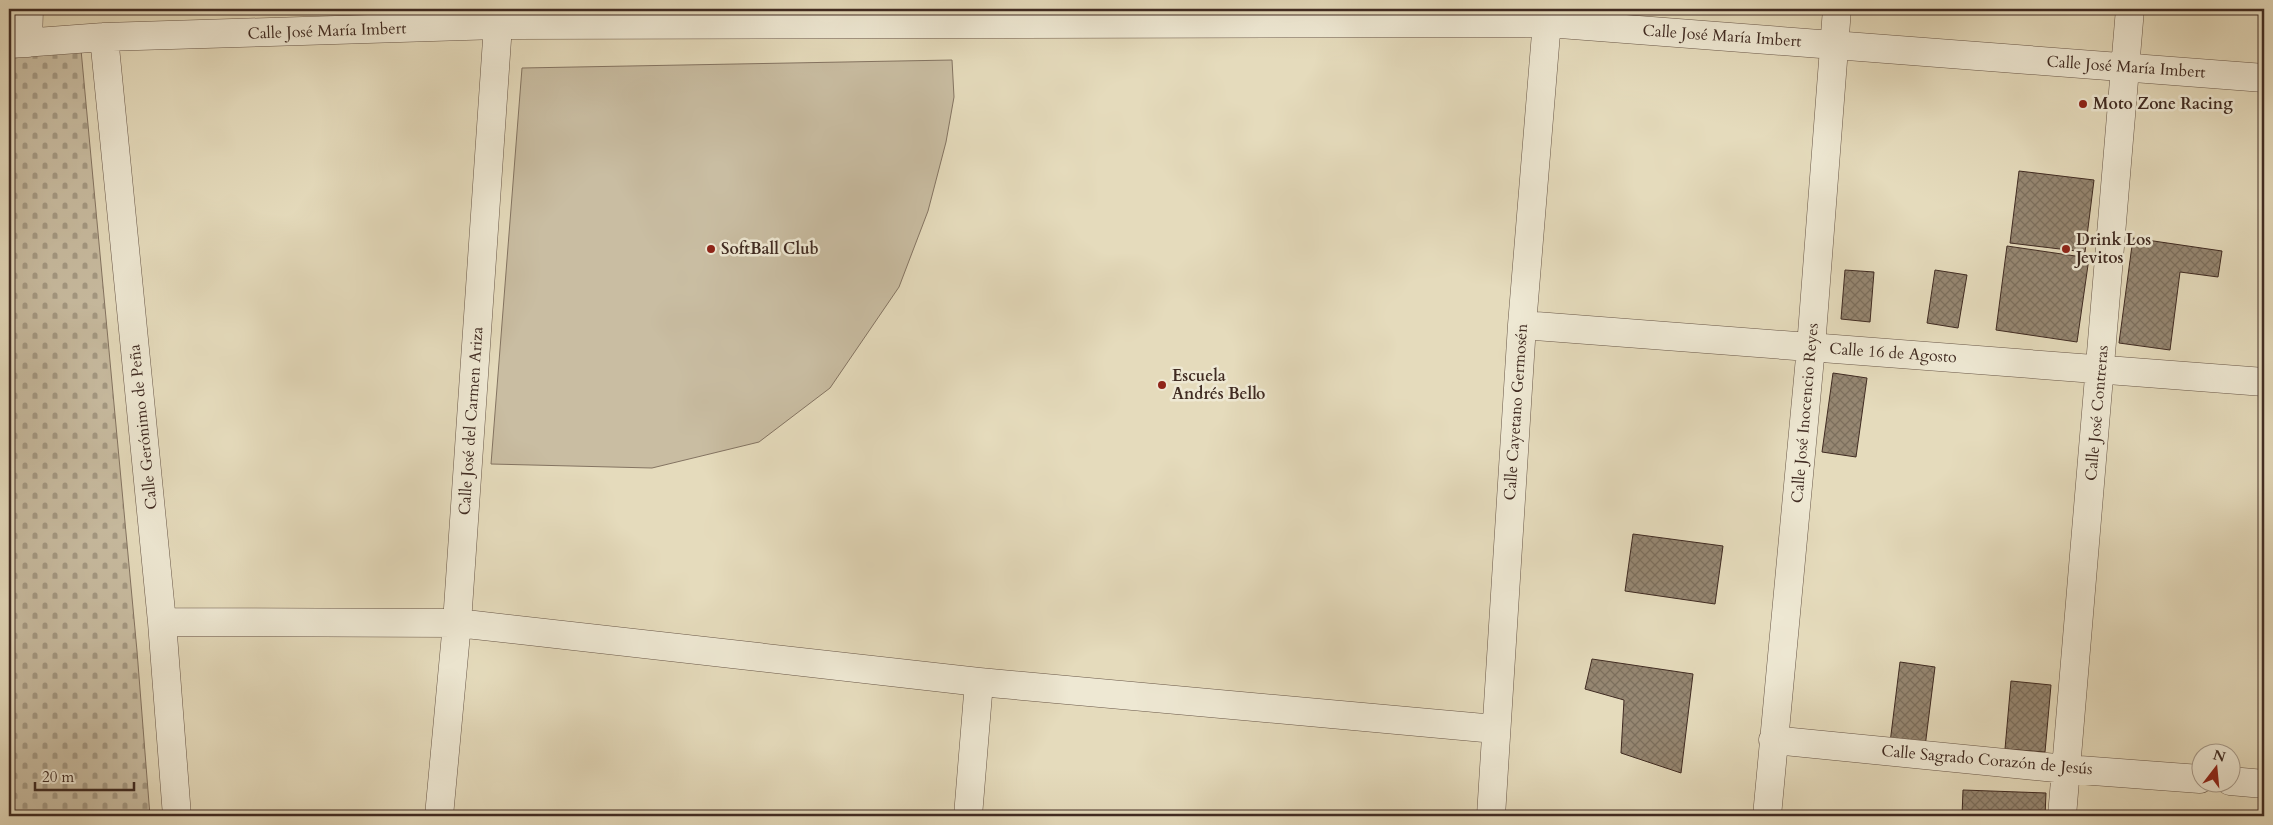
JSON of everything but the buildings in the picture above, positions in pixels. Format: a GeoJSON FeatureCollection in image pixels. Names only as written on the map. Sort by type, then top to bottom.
{"type":"FeatureCollection","features":[{"type":"Feature","properties":{"kind":"street"},"geometry":{"type":"LineString","coordinates":[[19,44],[28,9]]}},
{"type":"Feature","properties":{"kind":"street","name":"Calle José Inocencio Reyes"},"geometry":{"type":"LineString","coordinates":[[1767,816],[1811,347],[1837,9]]}},
{"type":"Feature","properties":{"kind":"street","name":"Calle José Contreras"},"geometry":{"type":"LineString","coordinates":[[2062,816],[2130,9]]}},
{"type":"Feature","properties":{"kind":"street","name":"Calle José María Imbert"},"geometry":{"type":"LineString","coordinates":[[19,44],[104,37],[420,19],[498,25],[1273,15],[1547,16],[1833,45],[2264,78]]}},
{"type":"Feature","properties":{"kind":"street","name":"Calle Cayetano Germosén"},"geometry":{"type":"LineString","coordinates":[[1491,816],[1522,325],[1547,16]]}},
{"type":"Feature","properties":{"kind":"street","name":"Calle José del Carmen Ariza"},"geometry":{"type":"LineString","coordinates":[[439,816],[457,622],[498,25]]}},
{"type":"Feature","properties":{"kind":"street","name":"Calle Gerónimo de Peña"},"geometry":{"type":"LineString","coordinates":[[104,37],[162,622],[177,816]]}},
{"type":"Feature","properties":{"kind":"street","name":"Calle 16 de Agosto"},"geometry":{"type":"LineString","coordinates":[[1522,325],[2264,382]]}},
{"type":"Feature","properties":{"kind":"street"},"geometry":{"type":"LineString","coordinates":[[162,622],[457,622],[979,682],[1495,729]]}},
{"type":"Feature","properties":{"kind":"street"},"geometry":{"type":"LineString","coordinates":[[968,816],[979,682]]}},
{"type":"Feature","properties":{"kind":"street","name":"Calle Sagrado Corazón de Jesús"},"geometry":{"type":"LineString","coordinates":[[1773,740],[2066,769],[2190,778]]}},
{"type":"Feature","properties":{"kind":"street"},"geometry":{"type":"LineString","coordinates":[[2240,782],[2264,784]]}},
{"type":"Feature","properties":{"kind":"green space"},"geometry":{"type":"Polygon","coordinates":[[[80,39],[137,651],[150,816],[9,816],[9,44],[80,39]]]}},
{"type":"Feature","properties":{"kind":"green space","name":"SoftBall Club"},"geometry":{"type":"Polygon","coordinates":[[[952,60],[954,97],[946,142],[928,211],[899,287],[830,388],[759,442],[652,468],[491,464],[522,68],[952,60]]]}},
{"type":"Feature","properties":{"kind":"place","name":"Moto Zone Racing"},"geometry":{"type":"Point","coordinates":[2083,104]}},
{"type":"Feature","properties":{"kind":"place","name":"SoftBall Club"},"geometry":{"type":"Point","coordinates":[711,249]}},
{"type":"Feature","properties":{"kind":"place","name":"Drink Los Jevitos"},"geometry":{"type":"Point","coordinates":[2066,249]}},
{"type":"Feature","properties":{"kind":"place","name":"Escuela Andrés Bello"},"geometry":{"type":"Point","coordinates":[1162,385]}}]}
